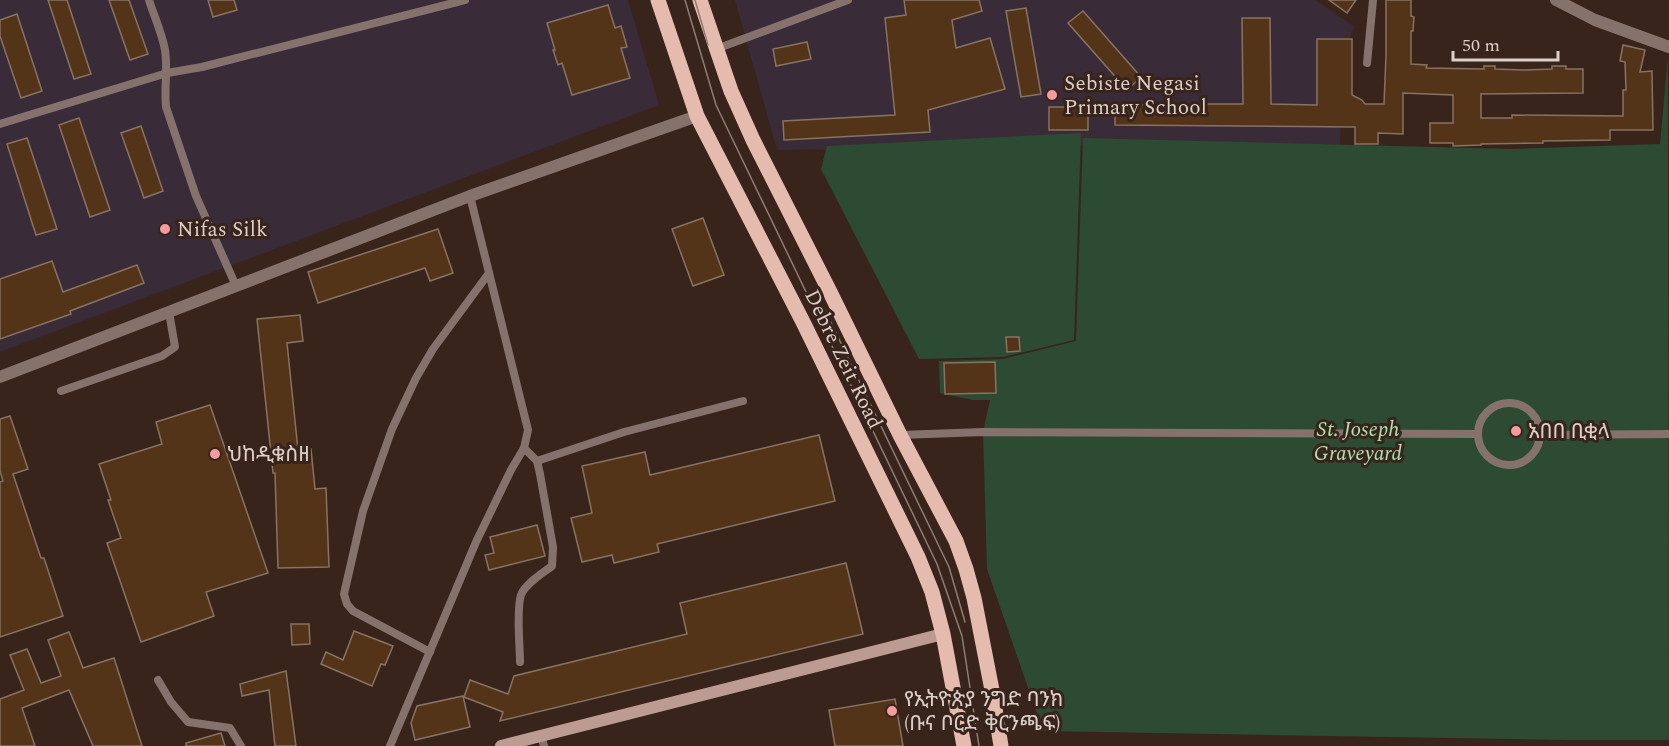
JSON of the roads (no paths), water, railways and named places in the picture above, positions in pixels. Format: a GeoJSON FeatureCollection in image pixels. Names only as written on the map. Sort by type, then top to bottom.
{"type":"FeatureCollection","features":[{"type":"Feature","properties":{"kind":"main road","name":"Debre Zeit Road"},"geometry":{"type":"LineString","coordinates":[[658,0],[698,116],[918,556],[932,592],[943,634],[964,746]]}},
{"type":"Feature","properties":{"kind":"main road","name":"Debre Zeit Road"},"geometry":{"type":"LineString","coordinates":[[700,0],[731,91],[753,140],[900,435],[956,541],[966,569],[983,640],[1001,746]]}},
{"type":"Feature","properties":{"kind":"main road"},"geometry":{"type":"LineString","coordinates":[[501,746],[542,741],[943,634]]}},
{"type":"Feature","properties":{"kind":"street"},"geometry":{"type":"LineString","coordinates":[[1556,0],[1594,20],[1667,44]]}},
{"type":"Feature","properties":{"kind":"street"},"geometry":{"type":"LineString","coordinates":[[0,377],[470,196],[698,116]]}},
{"type":"Feature","properties":{"kind":"lane"},"geometry":{"type":"LineString","coordinates":[[149,0],[165,49],[167,73],[164,92],[165,107],[196,196],[236,286]]}},
{"type":"Feature","properties":{"kind":"lane"},"geometry":{"type":"LineString","coordinates":[[0,124],[167,73],[202,67],[465,0]]}},
{"type":"Feature","properties":{"kind":"lane"},"geometry":{"type":"LineString","coordinates":[[716,49],[848,0]]}},
{"type":"Feature","properties":{"kind":"lane"},"geometry":{"type":"LineString","coordinates":[[1367,63],[1373,0]]}},
{"type":"Feature","properties":{"kind":"lane"},"geometry":{"type":"LineString","coordinates":[[390,746],[476,542],[524,448],[528,430],[470,196]]}},
{"type":"Feature","properties":{"kind":"lane"},"geometry":{"type":"LineString","coordinates":[[430,652],[353,612],[344,594],[363,511],[392,429],[416,378],[433,349],[489,273]]}},
{"type":"Feature","properties":{"kind":"lane"},"geometry":{"type":"LineString","coordinates":[[61,391],[162,356],[176,346],[169,312]]}},
{"type":"Feature","properties":{"kind":"lane"},"geometry":{"type":"LineString","coordinates":[[537,461],[624,432],[743,401]]}},
{"type":"Feature","properties":{"kind":"lane"},"geometry":{"type":"LineString","coordinates":[[1509,403],[1521,405],[1531,412],[1538,423],[1540,435],[1538,447],[1531,457],[1520,463],[1508,465],[1496,463],[1486,456],[1479,446],[1477,434],[1480,422],[1487,412],[1497,405],[1509,403]]}},
{"type":"Feature","properties":{"kind":"lane"},"geometry":{"type":"LineString","coordinates":[[900,435],[983,432],[1477,434]]}},
{"type":"Feature","properties":{"kind":"lane"},"geometry":{"type":"LineString","coordinates":[[1540,435],[1669,434]]}},
{"type":"Feature","properties":{"kind":"lane"},"geometry":{"type":"LineString","coordinates":[[520,662],[519,621],[522,594],[534,580],[552,566],[553,547],[537,461],[524,448]]}},
{"type":"Feature","properties":{"kind":"lane"},"geometry":{"type":"LineString","coordinates":[[158,680],[171,702],[188,722],[230,728],[241,746]]}},
{"type":"Feature","properties":{"kind":"tram line"},"geometry":{"type":"LineString","coordinates":[[685,0],[716,105],[937,564],[962,636],[979,746]]}},
{"type":"Feature","properties":{"kind":"tram line"},"geometry":{"type":"LineString","coordinates":[[695,0],[708,45]]}},
{"type":"Feature","properties":{"kind":"tram line"},"geometry":{"type":"LineString","coordinates":[[824,308],[949,567],[965,622]]}},
{"type":"Feature","properties":{"kind":"place","name":"Sebiste Negasi Primary School"},"geometry":{"type":"Point","coordinates":[1052,95]}},
{"type":"Feature","properties":{"kind":"place","name":"Nifas Silk"},"geometry":{"type":"Point","coordinates":[165,229]}},
{"type":"Feature","properties":{"kind":"place","name":"አበበ ቢቂላ"},"geometry":{"type":"Point","coordinates":[1516,431]}},
{"type":"Feature","properties":{"kind":"place","name":"ህከዲቁስዘ"},"geometry":{"type":"Point","coordinates":[215,454]}},
{"type":"Feature","properties":{"kind":"place","name":"የኢትዮጵያ ንግድ ባንክ (ቡና ቦርድ ቅርንጫፍ)"},"geometry":{"type":"Point","coordinates":[892,711]}},
{"type":"Feature","properties":{"kind":"park label","name":"St. Joseph Graveyard"},"geometry":{"type":"Point","coordinates":[1358,441]}}]}
